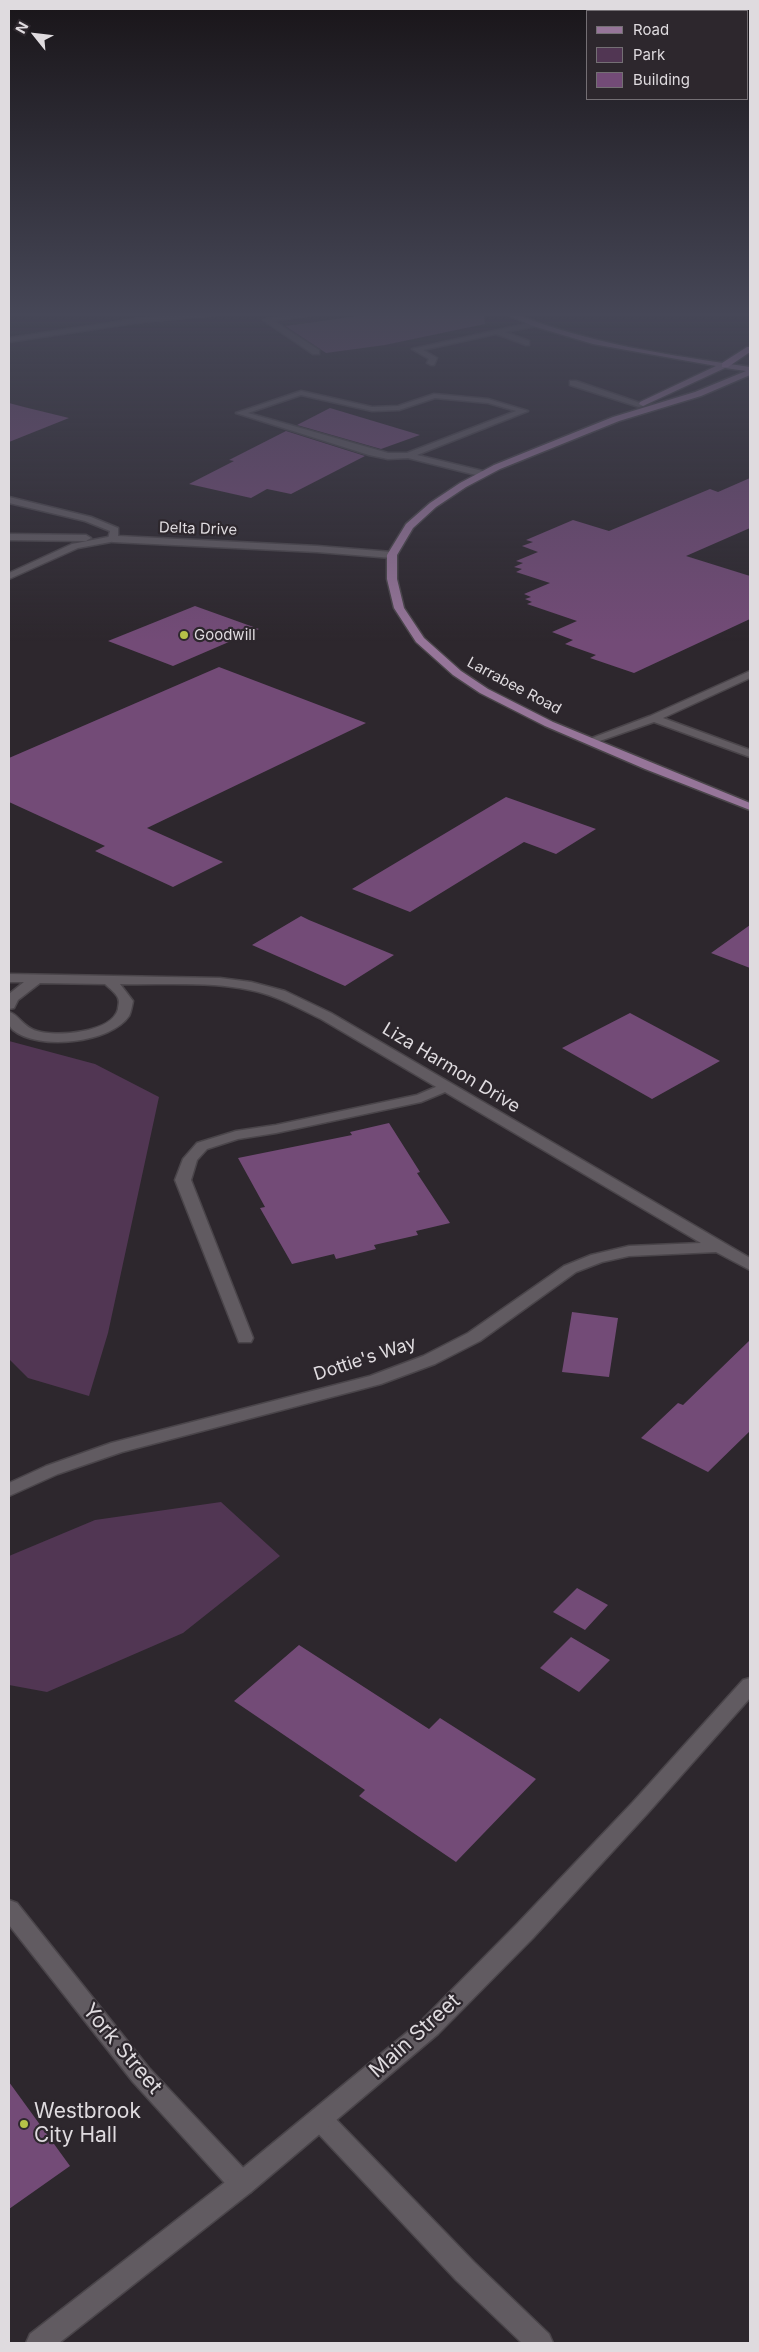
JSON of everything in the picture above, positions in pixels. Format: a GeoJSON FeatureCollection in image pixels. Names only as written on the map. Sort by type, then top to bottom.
{"type":"FeatureCollection","features":[{"type":"Feature","properties":{"kind":"main road"},"geometry":{"type":"LineString","coordinates":[[392,555],[409,526],[447,494],[484,474],[608,423]]}},
{"type":"Feature","properties":{"kind":"main road","name":"Larrabee Road"},"geometry":{"type":"LineString","coordinates":[[392,555],[392,579],[399,608],[420,640],[436,656],[484,691],[590,742],[750,807]]}},
{"type":"Feature","properties":{"kind":"street"},"geometry":{"type":"LineString","coordinates":[[272,423],[372,453],[388,456],[408,455],[484,474]]}},
{"type":"Feature","properties":{"kind":"street"},"geometry":{"type":"LineString","coordinates":[[408,455],[493,423]]}},
{"type":"Feature","properties":{"kind":"street"},"geometry":{"type":"LineString","coordinates":[[9,500],[88,519],[115,530],[113,539],[9,536]]}},
{"type":"Feature","properties":{"kind":"street","name":"Delta Drive"},"geometry":{"type":"LineString","coordinates":[[9,576],[75,546],[113,539],[308,548],[392,555]]}},
{"type":"Feature","properties":{"kind":"street"},"geometry":{"type":"LineString","coordinates":[[590,742],[654,718],[749,675]]}},
{"type":"Feature","properties":{"kind":"street"},"geometry":{"type":"LineString","coordinates":[[654,718],[750,754]]}},
{"type":"Feature","properties":{"kind":"street","name":"Liza Harmon Drive"},"geometry":{"type":"LineString","coordinates":[[9,978],[220,982],[251,986],[280,994],[326,1016],[750,1264]]}},
{"type":"Feature","properties":{"kind":"street"},"geometry":{"type":"LineString","coordinates":[[9,1005],[12,998],[36,979]]}},
{"type":"Feature","properties":{"kind":"street"},"geometry":{"type":"LineString","coordinates":[[9,1016],[17,1027],[30,1034],[48,1038],[67,1038],[104,1029],[117,1021],[124,1011],[126,1001],[120,991],[109,980]]}},
{"type":"Feature","properties":{"kind":"street"},"geometry":{"type":"LineString","coordinates":[[245,1338],[184,1180],[190,1159],[202,1146],[236,1135],[276,1129],[421,1098],[445,1087]]}},
{"type":"Feature","properties":{"kind":"street","name":"Dottie's Way"},"geometry":{"type":"LineString","coordinates":[[9,1490],[52,1470],[117,1447],[358,1384],[429,1360],[474,1337],[570,1269],[597,1258],[629,1251],[718,1247]]}},
{"type":"Feature","properties":{"kind":"street","name":"Main Street"},"geometry":{"type":"LineString","coordinates":[[39,2343],[242,2184],[430,2027],[525,1931],[640,1808],[750,1685]]}},
{"type":"Feature","properties":{"kind":"street","name":"York Street"},"geometry":{"type":"LineString","coordinates":[[9,1909],[140,2075],[242,2184]]}},
{"type":"Feature","properties":{"kind":"street"},"geometry":{"type":"LineString","coordinates":[[320,2119],[465,2271],[540,2343]]}},
{"type":"Feature","properties":{"kind":"green space"},"geometry":{"type":"Polygon","coordinates":[[[9,1041],[95,1064],[159,1097],[108,1333],[89,1396],[28,1378],[9,1359],[9,1041]]]}},
{"type":"Feature","properties":{"kind":"green space"},"geometry":{"type":"Polygon","coordinates":[[[221,1502],[280,1556],[183,1633],[47,1692],[9,1685],[9,1556],[95,1520],[221,1502]]]}},
{"type":"Feature","properties":{"kind":"building"},"geometry":{"type":"Polygon","coordinates":[[[9,423],[57,423],[9,442],[9,423]]]}},
{"type":"Feature","properties":{"kind":"building"},"geometry":{"type":"Polygon","coordinates":[[[301,423],[379,423],[420,435],[381,449],[297,425],[301,423]]]}},
{"type":"Feature","properties":{"kind":"building"},"geometry":{"type":"Polygon","coordinates":[[[286,431],[365,456],[291,494],[267,489],[251,498],[189,484],[234,461],[229,460],[286,431]]]}},
{"type":"Feature","properties":{"kind":"building"},"geometry":{"type":"Polygon","coordinates":[[[750,478],[750,528],[686,556],[750,576],[750,619],[634,673],[590,658],[596,655],[565,644],[573,640],[552,632],[577,621],[527,604],[532,602],[525,599],[531,597],[524,594],[550,583],[516,572],[522,569],[514,567],[523,563],[516,561],[538,552],[522,546],[533,542],[526,540],[573,520],[609,531],[710,489],[718,492],[750,478]]]}},
{"type":"Feature","properties":{"kind":"building","name":"Goodwill"},"geometry":{"type":"Polygon","coordinates":[[[195,606],[259,629],[173,666],[108,641],[195,606]]]}},
{"type":"Feature","properties":{"kind":"building"},"geometry":{"type":"Polygon","coordinates":[[[219,667],[366,723],[147,828],[223,862],[173,887],[95,851],[105,846],[9,802],[9,758],[219,667]]]}},
{"type":"Feature","properties":{"kind":"building"},"geometry":{"type":"Polygon","coordinates":[[[506,797],[596,829],[556,854],[524,842],[410,912],[352,889],[506,797]]]}},
{"type":"Feature","properties":{"kind":"building"},"geometry":{"type":"Polygon","coordinates":[[[301,916],[394,955],[345,986],[252,945],[301,916]]]}},
{"type":"Feature","properties":{"kind":"building"},"geometry":{"type":"Polygon","coordinates":[[[750,925],[750,968],[711,953],[750,925]]]}},
{"type":"Feature","properties":{"kind":"building"},"geometry":{"type":"Polygon","coordinates":[[[630,1013],[720,1061],[652,1099],[562,1048],[630,1013]]]}},
{"type":"Feature","properties":{"kind":"building"},"geometry":{"type":"Polygon","coordinates":[[[389,1123],[420,1172],[417,1173],[450,1223],[416,1231],[418,1235],[374,1245],[376,1249],[336,1259],[334,1254],[292,1264],[260,1208],[265,1207],[238,1158],[352,1135],[350,1132],[389,1123]]]}},
{"type":"Feature","properties":{"kind":"building"},"geometry":{"type":"Polygon","coordinates":[[[572,1312],[618,1318],[609,1377],[562,1372],[572,1312]]]}},
{"type":"Feature","properties":{"kind":"building"},"geometry":{"type":"Polygon","coordinates":[[[750,1340],[750,1431],[708,1472],[641,1438],[678,1403],[683,1405],[750,1340]]]}},
{"type":"Feature","properties":{"kind":"building"},"geometry":{"type":"Polygon","coordinates":[[[577,1588],[608,1605],[585,1630],[553,1612],[577,1588]]]}},
{"type":"Feature","properties":{"kind":"building"},"geometry":{"type":"Polygon","coordinates":[[[571,1637],[610,1660],[579,1692],[540,1668],[571,1637]]]}},
{"type":"Feature","properties":{"kind":"building"},"geometry":{"type":"Polygon","coordinates":[[[299,1645],[429,1729],[440,1718],[536,1779],[456,1862],[359,1796],[365,1790],[234,1701],[299,1645]]]}},
{"type":"Feature","properties":{"kind":"building","name":"Westbrook City Hall"},"geometry":{"type":"Polygon","coordinates":[[[9,2082],[70,2166],[9,2209],[9,2082]]]}},
{"type":"Feature","properties":{"kind":"place","name":"Goodwill"},"geometry":{"type":"Point","coordinates":[184,635]}},
{"type":"Feature","properties":{"kind":"place","name":"Westbrook City Hall"},"geometry":{"type":"Point","coordinates":[24,2124]}}]}
